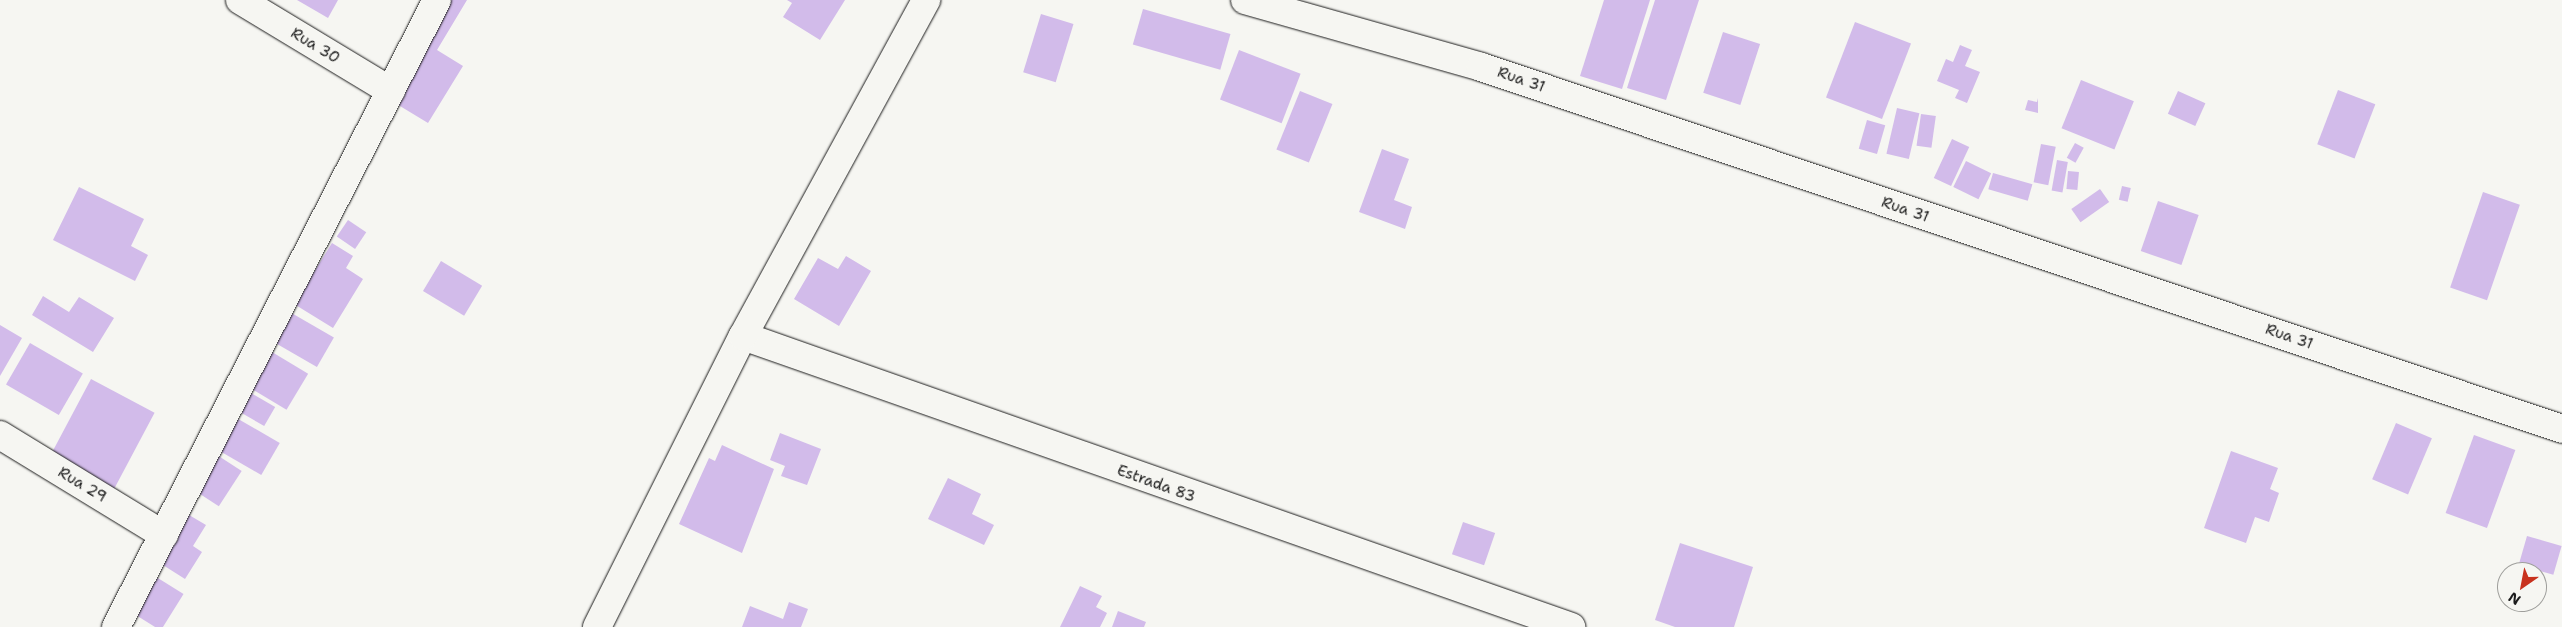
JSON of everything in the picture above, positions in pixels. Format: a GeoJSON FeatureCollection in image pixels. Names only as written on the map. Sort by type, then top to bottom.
{"type":"FeatureCollection","features":[{"type":"Feature","properties":{"kind":"street","name":"Rua 30"},"geometry":{"type":"LineString","coordinates":[[240,0],[391,92]]}},
{"type":"Feature","properties":{"kind":"street"},"geometry":{"type":"LineString","coordinates":[[116,627],[437,0]]}},
{"type":"Feature","properties":{"kind":"street"},"geometry":{"type":"LineString","coordinates":[[598,627],[743,336],[926,0]]}},
{"type":"Feature","properties":{"kind":"street","name":"Rua 31"},"geometry":{"type":"LineString","coordinates":[[1245,0],[1481,67],[2562,429]]}},
{"type":"Feature","properties":{"kind":"street","name":"Estrada 83"},"geometry":{"type":"LineString","coordinates":[[743,336],[1571,627]]}},
{"type":"Feature","properties":{"kind":"street","name":"Rua 29"},"geometry":{"type":"LineString","coordinates":[[0,435],[164,535]]}},
{"type":"Feature","properties":{"kind":"building"},"geometry":{"type":"Polygon","coordinates":[[[297,0],[338,0],[328,18],[297,0]]]}},
{"type":"Feature","properties":{"kind":"building"},"geometry":{"type":"Polygon","coordinates":[[[451,0],[467,0],[437,50],[463,66],[428,123],[390,100],[451,0]]]}},
{"type":"Feature","properties":{"kind":"building"},"geometry":{"type":"Polygon","coordinates":[[[787,0],[845,0],[820,40],[783,17],[792,3],[787,0]]]}},
{"type":"Feature","properties":{"kind":"building"},"geometry":{"type":"Polygon","coordinates":[[[1604,0],[1650,0],[1622,89],[1580,76],[1604,0]]]}},
{"type":"Feature","properties":{"kind":"building"},"geometry":{"type":"Polygon","coordinates":[[[1655,0],[1699,0],[1666,100],[1627,88],[1655,0]]]}},
{"type":"Feature","properties":{"kind":"building"},"geometry":{"type":"Polygon","coordinates":[[[1143,9],[1230,34],[1220,70],[1133,45],[1143,9]]]}},
{"type":"Feature","properties":{"kind":"building"},"geometry":{"type":"Polygon","coordinates":[[[1041,14],[1074,24],[1056,82],[1023,72],[1041,14]]]}},
{"type":"Feature","properties":{"kind":"building"},"geometry":{"type":"Polygon","coordinates":[[[1855,22],[1911,44],[1882,119],[1826,98],[1855,22]]]}},
{"type":"Feature","properties":{"kind":"building"},"geometry":{"type":"Polygon","coordinates":[[[1723,32],[1760,44],[1740,105],[1703,93],[1723,32]]]}},
{"type":"Feature","properties":{"kind":"building"},"geometry":{"type":"Polygon","coordinates":[[[1960,45],[1972,50],[1965,66],[1980,72],[1967,103],[1955,98],[1959,90],[1937,81],[1946,59],[1953,62],[1960,45]]]}},
{"type":"Feature","properties":{"kind":"building"},"geometry":{"type":"Polygon","coordinates":[[[1239,50],[1301,74],[1282,123],[1220,99],[1239,50]]]}},
{"type":"Feature","properties":{"kind":"building"},"geometry":{"type":"Polygon","coordinates":[[[2081,80],[2134,101],[2114,150],[2062,128],[2081,80]]]}},
{"type":"Feature","properties":{"kind":"building"},"geometry":{"type":"Polygon","coordinates":[[[2338,90],[2375,104],[2355,158],[2317,144],[2338,90]]]}},
{"type":"Feature","properties":{"kind":"building"},"geometry":{"type":"Polygon","coordinates":[[[1300,91],[1332,104],[1309,163],[1276,149],[1300,91]]]}},
{"type":"Feature","properties":{"kind":"building"},"geometry":{"type":"Polygon","coordinates":[[[2178,91],[2205,103],[2195,126],[2168,114],[2178,91]]]}},
{"type":"Feature","properties":{"kind":"building"},"geometry":{"type":"Polygon","coordinates":[[[2038,98],[2038,113],[2025,110],[2028,100],[2037,102],[2038,98]]]}},
{"type":"Feature","properties":{"kind":"building"},"geometry":{"type":"Polygon","coordinates":[[[1897,108],[1919,113],[1909,159],[1886,154],[1897,108]]]}},
{"type":"Feature","properties":{"kind":"building"},"geometry":{"type":"Polygon","coordinates":[[[1921,114],[1936,116],[1931,148],[1917,146],[1921,114]]]}},
{"type":"Feature","properties":{"kind":"building"},"geometry":{"type":"Polygon","coordinates":[[[1867,120],[1885,125],[1877,154],[1859,149],[1867,120]]]}},
{"type":"Feature","properties":{"kind":"building"},"geometry":{"type":"Polygon","coordinates":[[[1952,139],[1969,147],[1951,186],[1934,178],[1952,139]]]}},
{"type":"Feature","properties":{"kind":"building"},"geometry":{"type":"Polygon","coordinates":[[[2075,143],[2084,148],[2076,163],[2067,158],[2075,143]]]}},
{"type":"Feature","properties":{"kind":"building"},"geometry":{"type":"Polygon","coordinates":[[[2041,144],[2056,147],[2048,185],[2034,182],[2041,144]]]}},
{"type":"Feature","properties":{"kind":"building"},"geometry":{"type":"Polygon","coordinates":[[[1382,149],[1409,159],[1394,200],[1412,207],[1405,229],[1359,212],[1382,149]]]}},
{"type":"Feature","properties":{"kind":"building"},"geometry":{"type":"Polygon","coordinates":[[[2057,160],[2068,162],[2062,192],[2052,191],[2057,160]]]}},
{"type":"Feature","properties":{"kind":"building"},"geometry":{"type":"Polygon","coordinates":[[[1966,161],[1991,173],[1978,199],[1953,187],[1966,161]]]}},
{"type":"Feature","properties":{"kind":"building"},"geometry":{"type":"Polygon","coordinates":[[[2068,171],[2079,172],[2077,190],[2066,189],[2068,171]]]}},
{"type":"Feature","properties":{"kind":"building"},"geometry":{"type":"Polygon","coordinates":[[[1993,173],[2032,184],[2028,201],[1988,189],[1993,173]]]}},
{"type":"Feature","properties":{"kind":"building"},"geometry":{"type":"Polygon","coordinates":[[[2122,186],[2131,188],[2128,202],[2119,200],[2122,186]]]}},
{"type":"Feature","properties":{"kind":"building"},"geometry":{"type":"Polygon","coordinates":[[[79,187],[144,219],[131,246],[148,255],[135,281],[53,240],[79,187]]]}},
{"type":"Feature","properties":{"kind":"building"},"geometry":{"type":"Polygon","coordinates":[[[2100,189],[2109,202],[2081,222],[2071,209],[2100,189]]]}},
{"type":"Feature","properties":{"kind":"building"},"geometry":{"type":"Polygon","coordinates":[[[2483,192],[2520,205],[2487,300],[2450,287],[2483,192]]]}},
{"type":"Feature","properties":{"kind":"building"},"geometry":{"type":"Polygon","coordinates":[[[2158,201],[2199,215],[2181,265],[2141,251],[2158,201]]]}},
{"type":"Feature","properties":{"kind":"building"},"geometry":{"type":"Polygon","coordinates":[[[348,220],[366,232],[355,249],[337,237],[348,220]]]}},
{"type":"Feature","properties":{"kind":"building"},"geometry":{"type":"Polygon","coordinates":[[[332,243],[353,256],[346,268],[363,279],[333,328],[294,304],[332,243]]]}},
{"type":"Feature","properties":{"kind":"building"},"geometry":{"type":"Polygon","coordinates":[[[846,256],[871,271],[839,326],[794,299],[818,258],[838,269],[846,256]]]}},
{"type":"Feature","properties":{"kind":"building"},"geometry":{"type":"Polygon","coordinates":[[[441,261],[482,286],[464,316],[423,291],[441,261]]]}},
{"type":"Feature","properties":{"kind":"building"},"geometry":{"type":"Polygon","coordinates":[[[43,296],[69,312],[79,297],[114,318],[93,352],[32,315],[43,296]]]}},
{"type":"Feature","properties":{"kind":"building"},"geometry":{"type":"Polygon","coordinates":[[[288,311],[334,338],[317,367],[271,340],[288,311]]]}},
{"type":"Feature","properties":{"kind":"building"},"geometry":{"type":"Polygon","coordinates":[[[0,325],[22,338],[0,376],[0,325]]]}},
{"type":"Feature","properties":{"kind":"building"},"geometry":{"type":"Polygon","coordinates":[[[30,343],[83,374],[59,415],[6,385],[30,343]]]}},
{"type":"Feature","properties":{"kind":"building"},"geometry":{"type":"Polygon","coordinates":[[[267,349],[308,374],[287,410],[245,385],[267,349]]]}},
{"type":"Feature","properties":{"kind":"building"},"geometry":{"type":"Polygon","coordinates":[[[91,379],[155,413],[114,489],[51,455],[91,379]]]}},
{"type":"Feature","properties":{"kind":"building"},"geometry":{"type":"Polygon","coordinates":[[[244,389],[275,407],[264,426],[233,408],[244,389]]]}},
{"type":"Feature","properties":{"kind":"building"},"geometry":{"type":"Polygon","coordinates":[[[233,416],[280,443],[261,475],[214,448],[233,416]]]}},
{"type":"Feature","properties":{"kind":"building"},"geometry":{"type":"Polygon","coordinates":[[[2396,423],[2432,438],[2408,494],[2372,479],[2396,423]]]}},
{"type":"Feature","properties":{"kind":"building"},"geometry":{"type":"Polygon","coordinates":[[[780,433],[821,449],[807,485],[781,476],[785,466],[770,460],[780,433]]]}},
{"type":"Feature","properties":{"kind":"building"},"geometry":{"type":"Polygon","coordinates":[[[2474,435],[2515,450],[2487,528],[2446,513],[2474,435]]]}},
{"type":"Feature","properties":{"kind":"building"},"geometry":{"type":"Polygon","coordinates":[[[722,445],[774,469],[742,553],[679,524],[709,458],[715,461],[722,445]]]}},
{"type":"Feature","properties":{"kind":"building"},"geometry":{"type":"Polygon","coordinates":[[[2231,451],[2278,468],[2270,489],[2279,493],[2269,522],[2255,517],[2246,543],[2204,528],[2231,451]]]}},
{"type":"Feature","properties":{"kind":"building"},"geometry":{"type":"Polygon","coordinates":[[[214,453],[242,471],[219,506],[191,488],[214,453]]]}},
{"type":"Feature","properties":{"kind":"building"},"geometry":{"type":"Polygon","coordinates":[[[948,478],[981,494],[972,514],[994,525],[984,545],[928,519],[948,478]]]}},
{"type":"Feature","properties":{"kind":"building"},"geometry":{"type":"Polygon","coordinates":[[[184,512],[206,525],[193,546],[202,552],[185,579],[155,560],[184,512]]]}},
{"type":"Feature","properties":{"kind":"building"},"geometry":{"type":"Polygon","coordinates":[[[1463,522],[1495,533],[1484,565],[1452,554],[1463,522]]]}},
{"type":"Feature","properties":{"kind":"building"},"geometry":{"type":"Polygon","coordinates":[[[2527,536],[2562,546],[2553,575],[2547,573],[2547,562],[2520,562],[2527,536]]]}},
{"type":"Feature","properties":{"kind":"building"},"geometry":{"type":"Polygon","coordinates":[[[1680,543],[1753,567],[1734,627],[1675,627],[1655,620],[1680,543]]]}},
{"type":"Feature","properties":{"kind":"building"},"geometry":{"type":"Polygon","coordinates":[[[153,575],[184,594],[163,627],[155,627],[130,611],[153,575]]]}},
{"type":"Feature","properties":{"kind":"building"},"geometry":{"type":"Polygon","coordinates":[[[1080,586],[1102,596],[1096,607],[1107,613],[1100,627],[1060,627],[1080,586]]]}},
{"type":"Feature","properties":{"kind":"building"},"geometry":{"type":"Polygon","coordinates":[[[789,602],[808,609],[801,627],[742,627],[750,606],[783,619],[789,602]]]}},
{"type":"Feature","properties":{"kind":"building"},"geometry":{"type":"Polygon","coordinates":[[[1118,611],[1146,622],[1144,627],[1112,627],[1118,611]]]}}]}
